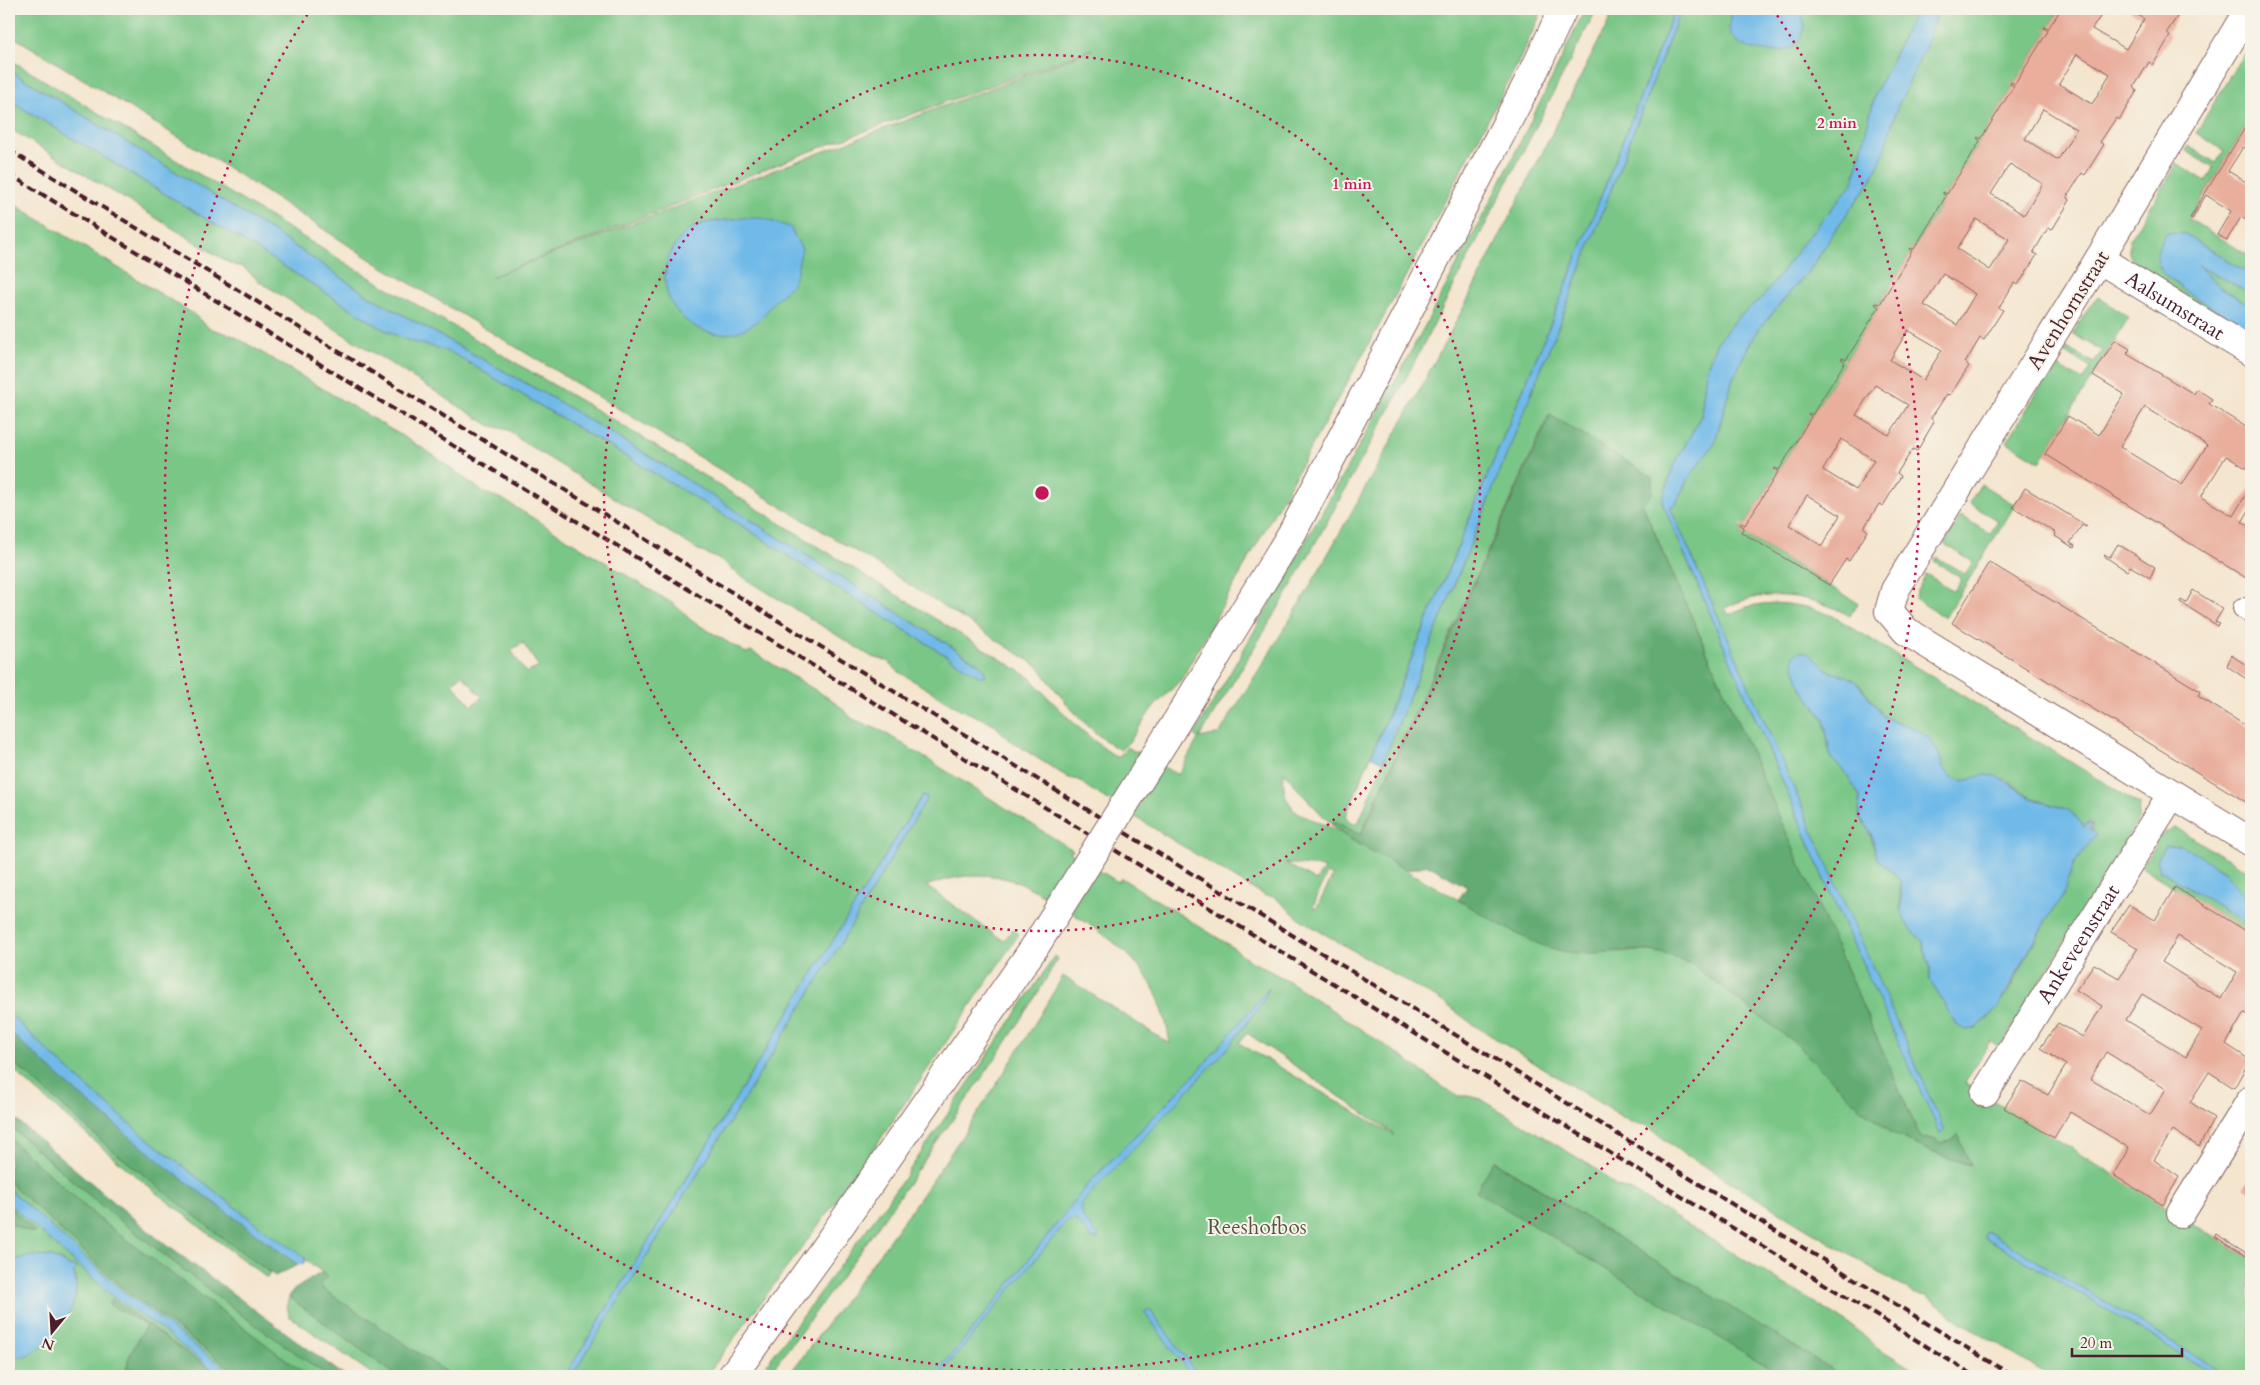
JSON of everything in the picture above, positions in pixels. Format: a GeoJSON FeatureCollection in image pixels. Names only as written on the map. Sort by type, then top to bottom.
{"type":"FeatureCollection","features":[{"type":"Feature","properties":{"kind":"street"},"geometry":{"type":"LineString","coordinates":[[732,1376],[819,1256],[1036,944],[1175,724],[1292,533],[1491,155],[1563,9]]}},
{"type":"Feature","properties":{"kind":"street","name":"Avenhornstraat"},"geometry":{"type":"LineString","coordinates":[[2172,794],[1906,631],[1889,611],[1895,590],[2099,259],[2249,9]]}},
{"type":"Feature","properties":{"kind":"street","name":"Aalsumstraat"},"geometry":{"type":"LineString","coordinates":[[2099,259],[2251,352]]}},
{"type":"Feature","properties":{"kind":"street"},"geometry":{"type":"LineString","coordinates":[[2172,794],[2251,842]]}},
{"type":"Feature","properties":{"kind":"street","name":"Ankeveenstraat"},"geometry":{"type":"LineString","coordinates":[[1985,1093],[2172,794]]}},
{"type":"Feature","properties":{"kind":"street"},"geometry":{"type":"LineString","coordinates":[[2181,1213],[2251,1100]]}},
{"type":"Feature","properties":{"kind":"green space"},"geometry":{"type":"Polygon","coordinates":[[[9,9],[1543,9],[1518,63],[1392,302],[1181,680],[1151,710],[1130,741],[1121,750],[1110,744],[1087,725],[1055,689],[1039,667],[872,561],[376,263],[219,162],[9,34],[9,9]],[[1092,50],[827,145],[491,277],[1092,50]]]}},
{"type":"Feature","properties":{"kind":"green space"},"geometry":{"type":"Polygon","coordinates":[[[1585,9],[1597,9],[1391,407],[1287,594],[1199,738],[1219,734],[1301,602],[1406,415],[1466,303],[1615,9],[1675,9],[1552,320],[1347,813],[1346,817],[1350,823],[1358,823],[1360,819],[1560,322],[1681,9],[1733,9],[1730,21],[1789,48],[1799,39],[1803,14],[1799,9],[1916,9],[1875,94],[1852,184],[1803,243],[1763,297],[1734,321],[1716,344],[1706,370],[1701,416],[1673,467],[1662,502],[1847,931],[1944,1131],[1670,507],[1676,504],[1686,482],[1708,452],[1717,435],[1733,378],[1749,345],[1759,329],[1815,263],[1831,236],[1876,171],[1897,108],[1933,24],[1937,9],[2061,9],[2048,29],[2045,27],[2048,31],[2015,84],[2012,82],[2010,84],[2014,86],[1981,139],[1977,138],[1980,141],[1947,194],[1943,193],[1946,196],[1914,249],[1910,248],[1912,251],[1880,304],[1876,303],[1879,307],[1846,360],[1842,359],[1845,362],[1812,415],[1809,413],[1811,417],[1779,470],[1775,468],[1778,472],[1745,525],[1741,524],[1744,527],[1741,532],[1858,603],[1850,616],[1820,603],[1789,596],[1756,597],[1740,601],[1725,608],[1729,615],[1754,605],[1781,604],[1821,611],[1833,616],[2139,804],[2138,820],[2000,1048],[1990,1042],[1965,1083],[2251,1259],[2251,1376],[2229,1376],[1988,1232],[1985,1237],[2217,1376],[2050,1376],[1953,1317],[1927,1296],[1915,1294],[1893,1281],[1678,1150],[1646,1125],[1632,1123],[1477,1027],[1437,998],[1321,932],[1300,919],[1274,897],[1265,896],[1239,881],[1087,787],[1079,780],[1069,778],[1007,738],[994,724],[960,709],[899,672],[887,661],[872,657],[738,574],[723,561],[700,551],[523,442],[508,430],[489,425],[260,282],[243,267],[231,264],[9,128],[9,100],[266,255],[383,329],[409,341],[454,354],[746,528],[829,583],[979,676],[979,664],[654,459],[554,399],[369,296],[272,231],[9,70],[9,59],[354,268],[615,421],[1028,676],[1082,730],[1118,758],[1127,747],[1178,775],[1198,739],[1194,735],[1348,467],[1446,286],[1585,9]],[[1549,415],[1360,835],[1334,822],[1332,825],[1284,772],[1284,790],[1292,809],[1336,830],[1521,935],[1581,952],[1650,951],[1671,955],[1691,964],[1795,1043],[1858,1106],[1891,1132],[1931,1152],[1969,1165],[1958,1134],[1952,1141],[1940,1143],[1936,1139],[1920,1137],[1642,504],[1652,494],[1549,415]],[[1825,668],[1801,688],[1824,719],[1830,754],[1834,761],[1845,771],[1860,797],[1876,855],[1898,877],[1901,883],[1900,907],[1909,928],[1922,940],[1930,967],[1930,980],[1946,1003],[1954,1021],[1978,1027],[1989,1017],[2007,994],[2046,920],[2062,898],[2071,872],[2093,825],[2088,822],[2084,826],[2069,810],[2031,798],[2005,779],[1977,778],[1964,781],[1951,777],[1943,767],[1934,744],[1921,732],[1884,717],[1862,687],[1853,679],[1835,674],[1825,668]],[[1285,863],[1316,881],[1324,869],[1285,863]],[[1327,873],[1313,907],[1316,909],[1333,876],[1327,873]]]}},
{"type":"Feature","properties":{"kind":"green space"},"geometry":{"type":"Polygon","coordinates":[[[2251,47],[2251,118],[2189,219],[2251,257],[2251,275],[2185,234],[2166,233],[2251,330],[2251,335],[2139,267],[2131,258],[2129,248],[2130,240],[2177,164],[2206,181],[2213,168],[2185,150],[2188,146],[2216,163],[2224,151],[2196,133],[2239,61],[2251,47]]]}},
{"type":"Feature","properties":{"kind":"green space","name":"Reeshofbos"},"geometry":{"type":"Polygon","coordinates":[[[9,201],[192,313],[209,328],[234,336],[429,452],[483,492],[502,499],[675,605],[692,621],[746,653],[751,651],[835,702],[853,719],[882,731],[1073,850],[1069,852],[1118,882],[1121,878],[1231,946],[1247,959],[1287,980],[1404,1058],[1447,1090],[1458,1096],[1481,1099],[1601,1172],[1615,1186],[1632,1191],[1854,1327],[1875,1346],[1925,1376],[1840,1376],[1495,1161],[1800,1376],[788,1376],[932,1180],[1000,1079],[1063,976],[1170,1044],[1159,1000],[1150,982],[1127,953],[1094,928],[1038,892],[1005,878],[969,876],[949,879],[926,886],[1004,941],[1013,929],[1019,934],[861,1168],[706,1376],[572,1376],[838,948],[927,798],[922,796],[565,1376],[452,1376],[323,1289],[320,1284],[322,1272],[262,1228],[139,1132],[55,1058],[9,1013],[9,201]],[[523,643],[511,650],[526,673],[539,667],[523,643]],[[462,675],[452,683],[472,706],[482,697],[462,675]],[[1268,990],[1200,1069],[1087,1185],[1234,1040],[1262,1003],[1268,990]],[[1247,1033],[1239,1043],[1394,1135],[1247,1033]]]}},
{"type":"Feature","properties":{"kind":"green space"},"geometry":{"type":"Polygon","coordinates":[[[2196,264],[2251,293],[2251,306],[2223,289],[2196,264]]]}},
{"type":"Feature","properties":{"kind":"green space"},"geometry":{"type":"Polygon","coordinates":[[[2098,297],[2129,317],[2040,462],[2007,442],[2054,364],[2083,381],[2091,368],[2062,351],[2065,347],[2094,363],[2102,351],[2073,334],[2089,307],[2098,297]]]}},
{"type":"Feature","properties":{"kind":"green space"},"geometry":{"type":"Polygon","coordinates":[[[1550,415],[1652,477],[1652,494],[1642,504],[1920,1137],[1936,1139],[1940,1143],[1952,1141],[1958,1134],[1970,1165],[1931,1152],[1891,1132],[1858,1106],[1795,1043],[1691,964],[1651,951],[1573,953],[1535,942],[1508,929],[1458,900],[1467,887],[1428,865],[1407,870],[1350,839],[1332,825],[1334,821],[1361,835],[1550,415]]]}},
{"type":"Feature","properties":{"kind":"green space"},"geometry":{"type":"Polygon","coordinates":[[[1981,484],[2015,505],[1945,618],[1916,599],[1917,591],[1926,574],[1954,591],[1962,579],[1934,561],[1936,557],[1965,574],[1973,562],[1944,544],[1961,516],[1990,534],[1998,521],[1969,503],[1981,484]]]}},
{"type":"Feature","properties":{"kind":"green space"},"geometry":{"type":"Polygon","coordinates":[[[2175,827],[2251,873],[2251,906],[2241,896],[2222,870],[2181,845],[2160,870],[2251,926],[2251,934],[2141,867],[2162,834],[2175,827]]]}},
{"type":"Feature","properties":{"kind":"green space"},"geometry":{"type":"Polygon","coordinates":[[[1055,956],[1058,958],[1017,1026],[877,1227],[767,1376],[758,1376],[900,1184],[1055,956]]]}},
{"type":"Feature","properties":{"kind":"green space"},"geometry":{"type":"Polygon","coordinates":[[[9,1031],[76,1092],[169,1169],[298,1265],[275,1276],[225,1240],[106,1145],[9,1058],[9,1031]]]}},
{"type":"Feature","properties":{"kind":"green space"},"geometry":{"type":"Polygon","coordinates":[[[9,1058],[106,1145],[270,1273],[267,1278],[167,1201],[103,1148],[9,1066],[9,1058]]]}},
{"type":"Feature","properties":{"kind":"green space"},"geometry":{"type":"Polygon","coordinates":[[[9,1114],[157,1238],[345,1376],[328,1376],[243,1316],[105,1209],[9,1125],[9,1114]]]}},
{"type":"Feature","properties":{"kind":"green space"},"geometry":{"type":"Polygon","coordinates":[[[9,1125],[125,1224],[328,1376],[308,1376],[99,1219],[9,1138],[9,1125]]]}},
{"type":"Feature","properties":{"kind":"green space"},"geometry":{"type":"Polygon","coordinates":[[[9,1138],[99,1219],[308,1376],[241,1376],[125,1290],[9,1182],[9,1138]]]}},
{"type":"Feature","properties":{"kind":"green space"},"geometry":{"type":"Polygon","coordinates":[[[1494,1161],[1840,1376],[1783,1376],[1476,1191],[1494,1161]]]}},
{"type":"Feature","properties":{"kind":"green space"},"geometry":{"type":"Polygon","coordinates":[[[9,1182],[125,1290],[241,1376],[219,1376],[112,1299],[109,1304],[146,1325],[129,1357],[125,1376],[9,1376],[9,1359],[30,1355],[77,1281],[71,1268],[57,1259],[41,1256],[9,1261],[9,1223],[32,1233],[36,1232],[9,1207],[9,1182]]]}},
{"type":"Feature","properties":{"kind":"green space"},"geometry":{"type":"Polygon","coordinates":[[[9,1207],[36,1232],[33,1233],[9,1223],[9,1207]]]}},
{"type":"Feature","properties":{"kind":"green space"},"geometry":{"type":"Polygon","coordinates":[[[322,1272],[327,1277],[320,1284],[323,1289],[452,1376],[397,1376],[289,1297],[292,1291],[322,1272]]]}},
{"type":"Feature","properties":{"kind":"green space"},"geometry":{"type":"Polygon","coordinates":[[[289,1297],[397,1376],[375,1376],[289,1316],[287,1305],[289,1297]]]}},
{"type":"Feature","properties":{"kind":"green space"},"geometry":{"type":"Polygon","coordinates":[[[112,1299],[219,1376],[125,1376],[129,1357],[146,1325],[109,1304],[112,1299]]]}},
{"type":"Feature","properties":{"kind":"water"},"geometry":{"type":"Polygon","coordinates":[[[1675,9],[1681,9],[1560,322],[1383,762],[1371,756],[1552,320],[1675,9]]]}},
{"type":"Feature","properties":{"kind":"water"},"geometry":{"type":"Polygon","coordinates":[[[1733,9],[1799,9],[1804,21],[1802,34],[1794,45],[1782,51],[1750,48],[1736,41],[1731,35],[1729,25],[1733,9]]]}},
{"type":"Feature","properties":{"kind":"water"},"geometry":{"type":"Polygon","coordinates":[[[1916,9],[1937,9],[1926,46],[1897,108],[1882,158],[1870,182],[1831,236],[1815,263],[1759,329],[1749,345],[1733,378],[1714,444],[1686,482],[1676,504],[1670,507],[1944,1129],[1940,1133],[1847,931],[1662,502],[1673,467],[1701,416],[1706,370],[1716,344],[1734,321],[1763,297],[1803,243],[1852,184],[1875,94],[1916,9]]]}},
{"type":"Feature","properties":{"kind":"water"},"geometry":{"type":"Polygon","coordinates":[[[9,70],[272,231],[369,296],[554,399],[654,459],[979,664],[985,670],[985,676],[979,676],[829,583],[746,528],[454,354],[409,341],[383,329],[266,255],[9,100],[9,70]]]}},
{"type":"Feature","properties":{"kind":"water"},"geometry":{"type":"Polygon","coordinates":[[[740,218],[762,218],[790,227],[802,249],[795,278],[786,291],[760,319],[741,331],[721,334],[702,330],[686,320],[673,306],[666,288],[666,268],[674,247],[689,230],[704,223],[740,218]]]}},
{"type":"Feature","properties":{"kind":"water"},"geometry":{"type":"Polygon","coordinates":[[[2166,233],[2185,234],[2251,275],[2251,293],[2198,266],[2223,289],[2251,306],[2251,330],[2186,291],[2164,274],[2159,266],[2157,253],[2166,233]]]}},
{"type":"Feature","properties":{"kind":"water"},"geometry":{"type":"Polygon","coordinates":[[[1800,651],[1808,653],[1830,672],[1847,676],[1857,682],[1884,717],[1914,728],[1928,737],[1938,752],[1943,767],[1951,777],[1964,781],[1983,775],[1998,776],[2031,798],[2069,810],[2085,827],[2088,823],[2092,825],[2089,829],[2096,835],[2074,864],[2062,898],[2046,920],[1999,1006],[1978,1027],[1967,1030],[1957,1026],[1930,980],[1930,967],[1922,940],[1909,928],[1901,911],[1901,883],[1898,877],[1876,855],[1871,833],[1859,816],[1860,797],[1845,771],[1834,761],[1830,754],[1824,719],[1801,688],[1793,662],[1794,655],[1800,651]]]}},
{"type":"Feature","properties":{"kind":"water"},"geometry":{"type":"Polygon","coordinates":[[[922,796],[927,798],[838,948],[572,1376],[565,1376],[922,796]]]}},
{"type":"Feature","properties":{"kind":"water"},"geometry":{"type":"Polygon","coordinates":[[[2181,845],[2212,863],[2229,878],[2251,906],[2251,926],[2160,870],[2157,860],[2166,846],[2181,845]]]}},
{"type":"Feature","properties":{"kind":"water"},"geometry":{"type":"Polygon","coordinates":[[[1269,988],[1262,1003],[1228,1048],[1083,1202],[1081,1206],[1082,1215],[1098,1235],[1098,1239],[1093,1239],[1076,1220],[1067,1221],[939,1376],[934,1376],[1087,1185],[1200,1069],[1269,988]]]}},
{"type":"Feature","properties":{"kind":"water"},"geometry":{"type":"Polygon","coordinates":[[[9,1013],[55,1058],[139,1132],[262,1228],[305,1257],[304,1263],[298,1265],[169,1169],[76,1092],[9,1031],[9,1013]]]}},
{"type":"Feature","properties":{"kind":"water"},"geometry":{"type":"Polygon","coordinates":[[[9,1189],[124,1292],[235,1376],[221,1376],[154,1324],[116,1299],[9,1204],[9,1189]]]}},
{"type":"Feature","properties":{"kind":"water"},"geometry":{"type":"Polygon","coordinates":[[[1986,1232],[2229,1376],[2217,1376],[1985,1237],[1986,1232]]]}},
{"type":"Feature","properties":{"kind":"water"},"geometry":{"type":"Polygon","coordinates":[[[33,1256],[52,1257],[71,1267],[73,1265],[77,1268],[73,1272],[76,1283],[75,1295],[66,1318],[50,1338],[32,1353],[9,1359],[9,1261],[33,1256]]]}},
{"type":"Feature","properties":{"kind":"water"},"geometry":{"type":"Polygon","coordinates":[[[1149,1309],[1199,1376],[1192,1376],[1144,1312],[1149,1309]]]}},
{"type":"Feature","properties":{"kind":"building"},"geometry":{"type":"Polygon","coordinates":[[[2061,9],[2105,9],[2092,29],[2126,49],[2144,19],[2128,9],[2182,9],[2167,32],[2170,36],[2153,65],[2149,62],[2134,87],[2137,91],[2119,120],[2116,118],[2100,142],[2104,145],[2085,175],[2082,173],[2067,197],[2070,200],[2052,230],[2048,228],[2033,253],[2037,255],[2018,285],[2014,283],[1999,308],[2003,310],[1984,340],[1980,338],[1965,363],[1969,366],[1950,395],[1947,394],[1931,418],[1934,422],[1917,451],[1913,449],[1897,473],[1901,476],[1883,506],[1879,504],[1864,528],[1868,531],[1849,561],[1846,559],[1829,585],[1741,532],[1744,527],[1740,525],[1741,523],[1745,525],[1778,472],[1774,469],[1779,470],[1811,417],[1808,414],[1812,415],[1845,362],[1841,359],[1846,360],[1879,307],[1875,304],[1880,304],[1912,251],[1909,249],[1914,249],[1946,196],[1943,192],[1947,194],[1980,141],[1977,138],[1981,139],[2014,86],[2010,84],[2011,82],[2015,84],[2048,31],[2044,28],[2048,29],[2061,9]],[[2077,54],[2059,84],[2092,104],[2110,74],[2077,54]],[[2043,109],[2025,139],[2058,160],[2076,129],[2043,109]],[[2010,164],[1991,194],[2024,215],[2043,184],[2010,164]],[[1976,219],[1957,249],[1990,270],[2009,239],[1976,219]],[[1943,274],[1924,305],[1957,325],[1975,294],[1943,274]],[[1908,330],[1890,360],[1923,380],[1942,350],[1908,330]],[[1875,385],[1856,415],[1889,435],[1908,405],[1875,385]],[[1841,439],[1823,470],[1856,490],[1874,460],[1841,439]],[[1807,495],[1789,525],[1822,546],[1840,515],[1807,495]]]}},
{"type":"Feature","properties":{"kind":"building"},"geometry":{"type":"Polygon","coordinates":[[[2251,118],[2251,152],[2243,147],[2228,171],[2251,185],[2251,223],[2241,217],[2227,240],[2217,235],[2231,211],[2206,195],[2192,219],[2190,218],[2251,118]]]}},
{"type":"Feature","properties":{"kind":"building"},"geometry":{"type":"Polygon","coordinates":[[[2115,340],[2130,349],[2127,354],[2194,394],[2197,389],[2212,399],[2209,404],[2251,430],[2251,471],[2226,456],[2201,497],[2233,516],[2251,486],[2251,507],[2242,522],[2251,528],[2251,581],[2045,454],[2068,416],[2099,435],[2124,394],[2093,375],[2115,340]],[[2145,407],[2120,447],[2182,485],[2207,445],[2145,407]]]}},
{"type":"Feature","properties":{"kind":"building"},"geometry":{"type":"Polygon","coordinates":[[[2025,488],[2087,526],[2082,525],[2070,543],[2075,546],[2074,548],[2055,536],[2056,533],[2013,507],[2025,488]]]}},
{"type":"Feature","properties":{"kind":"building"},"geometry":{"type":"Polygon","coordinates":[[[2118,544],[2155,567],[2150,578],[2130,566],[2127,571],[2104,556],[2110,557],[2118,544]]]}},
{"type":"Feature","properties":{"kind":"building"},"geometry":{"type":"Polygon","coordinates":[[[1989,562],[2200,691],[2198,696],[2251,729],[2251,805],[1952,623],[1989,562]]]}},
{"type":"Feature","properties":{"kind":"building"},"geometry":{"type":"Polygon","coordinates":[[[2193,590],[2223,609],[2215,622],[2220,624],[2218,626],[2180,602],[2181,600],[2186,603],[2193,590]]]}},
{"type":"Feature","properties":{"kind":"building"},"geometry":{"type":"Polygon","coordinates":[[[2231,655],[2251,668],[2251,682],[2227,666],[2231,655]]]}},
{"type":"Feature","properties":{"kind":"building"},"geometry":{"type":"Polygon","coordinates":[[[2175,887],[2251,934],[2251,1017],[2244,1013],[2226,1044],[2250,1060],[2234,1088],[2209,1072],[2190,1102],[2214,1118],[2199,1147],[2173,1130],[2154,1160],[2179,1177],[2163,1205],[2113,1175],[2129,1148],[2100,1130],[2070,1112],[2054,1138],[2004,1108],[2022,1081],[2048,1095],[2066,1065],[2040,1048],[2058,1023],[2083,1037],[2102,1006],[2076,990],[2094,964],[2119,978],[2138,948],[2111,932],[2129,905],[2155,920],[2175,887]],[[2178,936],[2162,962],[2221,999],[2237,972],[2178,936]],[[2142,994],[2126,1020],[2186,1057],[2202,1030],[2142,994]],[[2106,1052],[2090,1079],[2150,1115],[2166,1089],[2106,1052]]]}},
{"type":"Feature","properties":{"kind":"building"},"geometry":{"type":"Polygon","coordinates":[[[2251,1176],[2251,1193],[2244,1188],[2251,1176]]]}},
{"type":"Feature","properties":{"kind":"building"},"geometry":{"type":"Polygon","coordinates":[[[2216,1234],[2248,1254],[2251,1249],[2251,1259],[2214,1236],[2216,1234]]]}},
{"type":"Feature","properties":{"kind":"railway"},"geometry":{"type":"LineString","coordinates":[[9,150],[2013,1376]]}},
{"type":"Feature","properties":{"kind":"railway"},"geometry":{"type":"LineString","coordinates":[[9,174],[1975,1376]]}}]}
